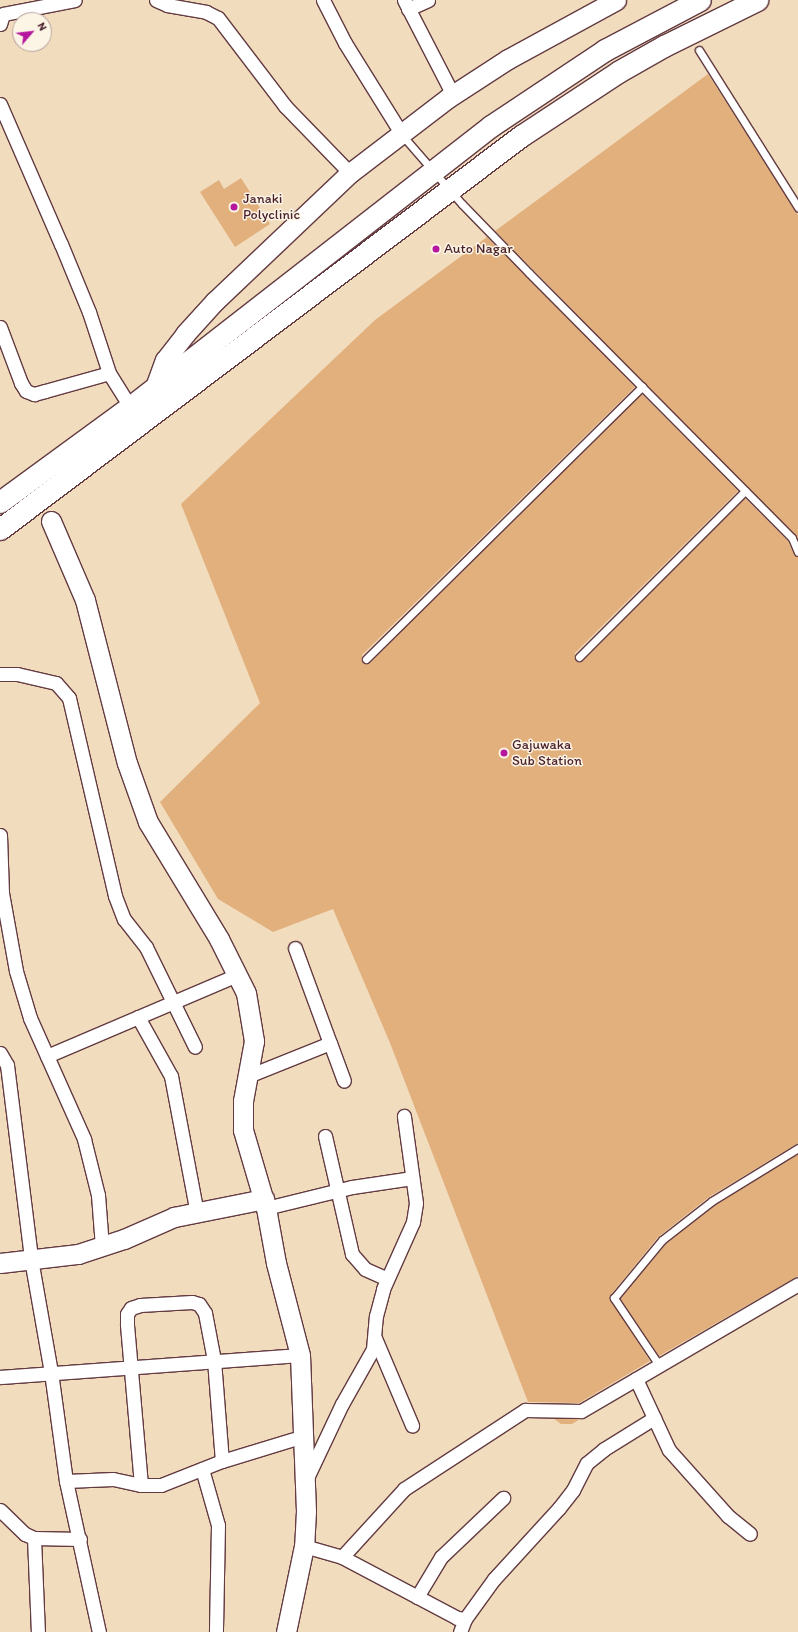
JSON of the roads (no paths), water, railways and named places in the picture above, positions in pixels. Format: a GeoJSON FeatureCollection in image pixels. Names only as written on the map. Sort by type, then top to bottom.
{"type":"FeatureCollection","features":[{"type":"Feature","properties":{"kind":"main road"},"geometry":{"type":"LineString","coordinates":[[0,502],[155,388],[432,171],[542,90],[605,50],[700,0]]}},
{"type":"Feature","properties":{"kind":"main road"},"geometry":{"type":"LineString","coordinates":[[0,529],[183,393],[449,189],[527,132],[618,72],[664,46],[757,0]]}},
{"type":"Feature","properties":{"kind":"street"},"geometry":{"type":"LineString","coordinates":[[1,13],[74,0]]}},
{"type":"Feature","properties":{"kind":"street"},"geometry":{"type":"LineString","coordinates":[[156,0],[167,5],[206,12],[218,18],[285,106],[350,173]]}},
{"type":"Feature","properties":{"kind":"street"},"geometry":{"type":"LineString","coordinates":[[323,0],[345,42],[401,133]]}},
{"type":"Feature","properties":{"kind":"street"},"geometry":{"type":"LineString","coordinates":[[428,0],[406,4],[453,95]]}},
{"type":"Feature","properties":{"kind":"street"},"geometry":{"type":"LineString","coordinates":[[155,388],[165,360],[190,328],[226,291],[350,173],[453,95],[508,58],[616,0]]}},
{"type":"Feature","properties":{"kind":"street"},"geometry":{"type":"LineString","coordinates":[[0,104],[67,257],[89,312],[109,373],[130,407]]}},
{"type":"Feature","properties":{"kind":"street"},"geometry":{"type":"LineString","coordinates":[[0,327],[21,383],[30,392],[45,391],[109,373]]}},
{"type":"Feature","properties":{"kind":"street"},"geometry":{"type":"LineString","coordinates":[[51,520],[85,600],[127,763],[148,822],[219,939],[246,993],[254,1041],[243,1101],[243,1130],[265,1203],[276,1263],[300,1355],[305,1482],[304,1546],[286,1632]]}},
{"type":"Feature","properties":{"kind":"street"},"geometry":{"type":"LineString","coordinates":[[0,674],[17,674],[51,681],[62,687],[69,698],[115,896],[124,918],[146,947],[195,1047]]}},
{"type":"Feature","properties":{"kind":"street"},"geometry":{"type":"LineString","coordinates":[[0,835],[2,893],[16,971],[30,1018],[84,1139],[92,1165],[98,1196],[102,1247]]}},
{"type":"Feature","properties":{"kind":"street"},"geometry":{"type":"LineString","coordinates":[[295,948],[344,1081]]}},
{"type":"Feature","properties":{"kind":"street"},"geometry":{"type":"LineString","coordinates":[[47,1056],[237,975]]}},
{"type":"Feature","properties":{"kind":"street"},"geometry":{"type":"LineString","coordinates":[[138,1017],[171,1076],[197,1214]]}},
{"type":"Feature","properties":{"kind":"street"},"geometry":{"type":"LineString","coordinates":[[248,1076],[330,1043]]}},
{"type":"Feature","properties":{"kind":"street"},"geometry":{"type":"LineString","coordinates":[[0,1053],[7,1065],[31,1258],[51,1372],[66,1481],[80,1539],[99,1632]]}},
{"type":"Feature","properties":{"kind":"street"},"geometry":{"type":"LineString","coordinates":[[305,1482],[342,1404],[373,1349],[376,1316],[387,1279],[413,1222],[416,1203],[404,1116]]}},
{"type":"Feature","properties":{"kind":"street"},"geometry":{"type":"LineString","coordinates":[[325,1136],[347,1235],[355,1260],[365,1270],[387,1279]]}},
{"type":"Feature","properties":{"kind":"street"},"geometry":{"type":"LineString","coordinates":[[0,1263],[31,1258],[78,1254],[102,1247],[174,1217],[412,1178]]}},
{"type":"Feature","properties":{"kind":"street"},"geometry":{"type":"LineString","coordinates":[[342,1557],[404,1489],[525,1410],[581,1411],[798,1284]]}},
{"type":"Feature","properties":{"kind":"street"},"geometry":{"type":"LineString","coordinates":[[141,1485],[127,1314],[131,1308],[183,1302],[199,1304],[205,1313],[214,1360],[222,1461]]}},
{"type":"Feature","properties":{"kind":"street"},"geometry":{"type":"LineString","coordinates":[[374,1337],[412,1425]]}},
{"type":"Feature","properties":{"kind":"street"},"geometry":{"type":"LineString","coordinates":[[0,1377],[131,1366],[300,1355]]}},
{"type":"Feature","properties":{"kind":"street"},"geometry":{"type":"LineString","coordinates":[[636,1379],[669,1450],[728,1516],[750,1534]]}},
{"type":"Feature","properties":{"kind":"street"},"geometry":{"type":"LineString","coordinates":[[460,1632],[465,1619],[507,1564],[559,1508],[573,1490],[586,1463],[604,1449],[654,1418]]}},
{"type":"Feature","properties":{"kind":"street"},"geometry":{"type":"LineString","coordinates":[[66,1481],[113,1479],[141,1485],[161,1485],[222,1461],[304,1436]]}},
{"type":"Feature","properties":{"kind":"street"},"geometry":{"type":"LineString","coordinates":[[202,1469],[218,1525],[216,1632]]}},
{"type":"Feature","properties":{"kind":"street"},"geometry":{"type":"LineString","coordinates":[[417,1597],[441,1557],[504,1498]]}},
{"type":"Feature","properties":{"kind":"street"},"geometry":{"type":"LineString","coordinates":[[0,1510],[25,1534],[34,1538],[80,1539]]}},
{"type":"Feature","properties":{"kind":"street"},"geometry":{"type":"LineString","coordinates":[[34,1538],[38,1632]]}},
{"type":"Feature","properties":{"kind":"street"},"geometry":{"type":"LineString","coordinates":[[304,1546],[342,1557],[457,1618],[465,1619]]}},
{"type":"Feature","properties":{"kind":"lane"},"geometry":{"type":"LineString","coordinates":[[699,50],[798,207]]}},
{"type":"Feature","properties":{"kind":"lane"},"geometry":{"type":"LineString","coordinates":[[401,133],[449,189],[792,538],[798,552]]}},
{"type":"Feature","properties":{"kind":"lane"},"geometry":{"type":"LineString","coordinates":[[366,659],[642,387]]}},
{"type":"Feature","properties":{"kind":"lane"},"geometry":{"type":"LineString","coordinates":[[579,657],[745,491]]}},
{"type":"Feature","properties":{"kind":"lane"},"geometry":{"type":"LineString","coordinates":[[659,1365],[614,1298],[662,1240],[712,1201],[798,1148]]}},
{"type":"Feature","properties":{"kind":"place","name":"Janaki Polyclinic"},"geometry":{"type":"Point","coordinates":[234,207]}},
{"type":"Feature","properties":{"kind":"place","name":"Auto Nagar"},"geometry":{"type":"Point","coordinates":[436,249]}},
{"type":"Feature","properties":{"kind":"place","name":"Gajuwaka Sub Station"},"geometry":{"type":"Point","coordinates":[504,753]}}]}
